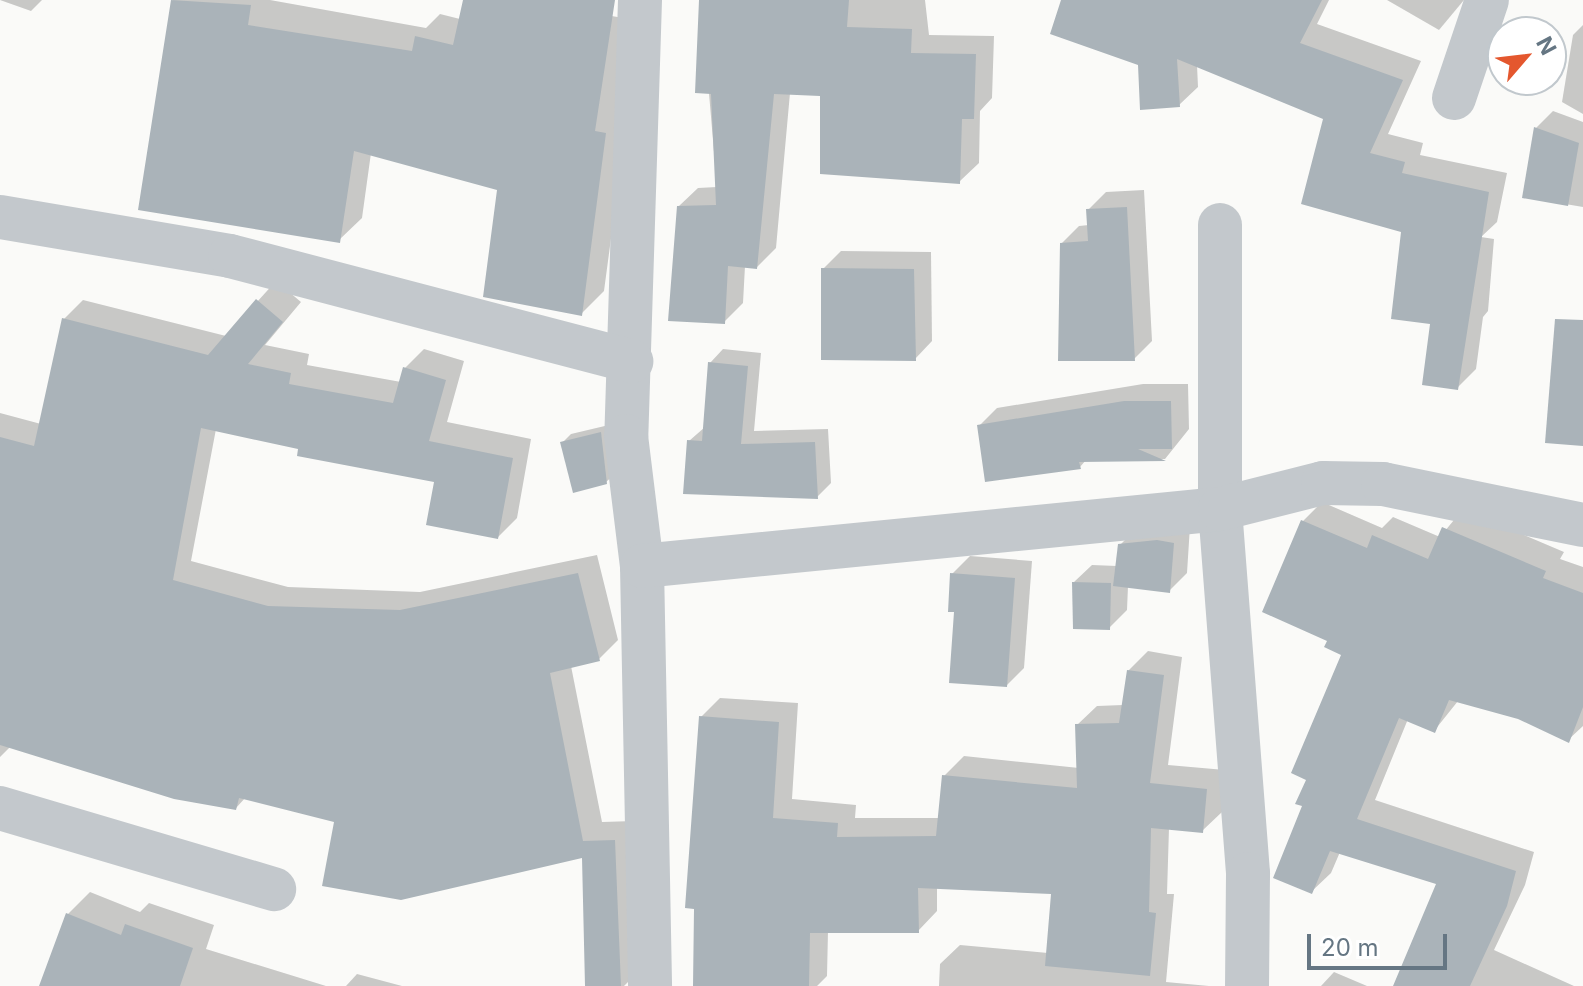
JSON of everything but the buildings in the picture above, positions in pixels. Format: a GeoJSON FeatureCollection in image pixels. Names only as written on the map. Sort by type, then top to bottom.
{"type":"FeatureCollection","features":[{"type":"Feature","properties":{"kind":"street"},"geometry":{"type":"LineString","coordinates":[[640,0],[631,361],[626,436],[642,566],[650,986]]}},
{"type":"Feature","properties":{"kind":"street"},"geometry":{"type":"LineString","coordinates":[[1454,98],[1487,0]]}},
{"type":"Feature","properties":{"kind":"street"},"geometry":{"type":"LineString","coordinates":[[0,217],[230,256],[631,361]]}},
{"type":"Feature","properties":{"kind":"street"},"geometry":{"type":"LineString","coordinates":[[1220,225],[1220,509],[1248,874],[1247,986]]}},
{"type":"Feature","properties":{"kind":"street"},"geometry":{"type":"LineString","coordinates":[[642,566],[1220,509],[1323,483],[1383,484],[1583,525]]}},
{"type":"Feature","properties":{"kind":"street"},"geometry":{"type":"LineString","coordinates":[[0,808],[274,889]]}}]}
